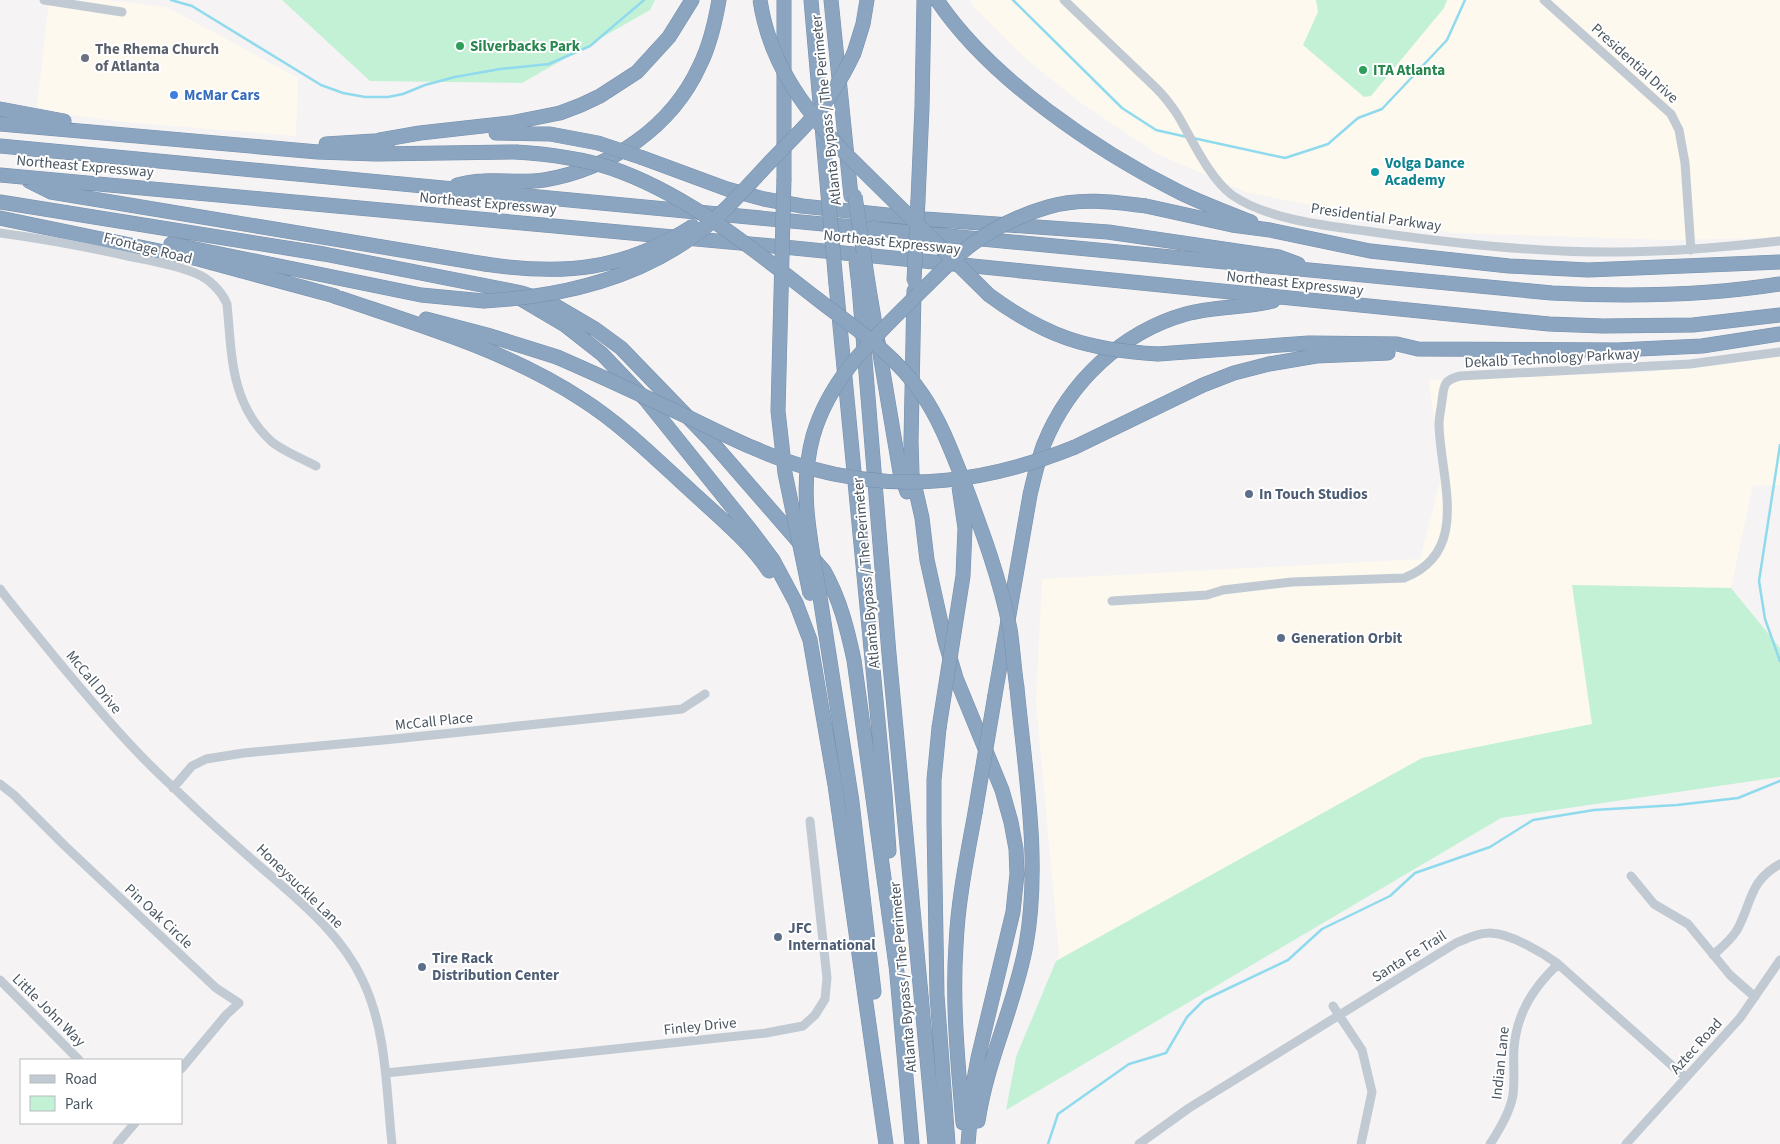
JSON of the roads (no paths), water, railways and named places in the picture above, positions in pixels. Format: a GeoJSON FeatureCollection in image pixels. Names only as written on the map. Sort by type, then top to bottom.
{"type":"FeatureCollection","features":[{"type":"Feature","properties":{"kind":"highway"},"geometry":{"type":"LineString","coordinates":[[380,140],[420,133],[510,123],[560,113],[581,105],[600,96],[637,72],[669,37],[692,0]]}},
{"type":"Feature","properties":{"kind":"highway"},"geometry":{"type":"LineString","coordinates":[[439,188],[482,180],[542,180],[573,174],[616,155],[641,138],[664,117],[688,88],[700,65],[714,26],[719,0]]}},
{"type":"Feature","properties":{"kind":"highway"},"geometry":{"type":"LineString","coordinates":[[760,0],[762,14],[774,53],[790,85],[820,126],[842,150],[989,295],[1012,312],[1046,331],[1078,342],[1126,352],[1158,354],[1309,343],[1397,344],[1418,349],[1618,350],[1702,346],[1780,334]]}},
{"type":"Feature","properties":{"kind":"highway"},"geometry":{"type":"LineString","coordinates":[[784,0],[784,179],[778,411],[785,473],[815,595]]}},
{"type":"Feature","properties":{"kind":"highway","name":"Atlanta Bypass / The Perimeter"},"geometry":{"type":"LineString","coordinates":[[811,0],[885,794],[897,973],[912,1144]]}},
{"type":"Feature","properties":{"kind":"highway","name":"Atlanta Bypass / The Perimeter"},"geometry":{"type":"LineString","coordinates":[[831,0],[864,288],[891,674],[935,1144]]}},
{"type":"Feature","properties":{"kind":"highway"},"geometry":{"type":"LineString","coordinates":[[0,218],[133,237],[207,250],[422,295],[484,301],[564,292],[637,269],[696,235],[720,214],[817,112],[843,76],[859,39],[867,0]]}},
{"type":"Feature","properties":{"kind":"highway"},"geometry":{"type":"LineString","coordinates":[[924,0],[922,107],[914,281],[911,442],[912,474],[922,518],[927,560]]}},
{"type":"Feature","properties":{"kind":"highway"},"geometry":{"type":"LineString","coordinates":[[937,0],[962,33],[998,70],[1060,119],[1122,161],[1182,194],[1270,230]]}},
{"type":"Feature","properties":{"kind":"highway"},"geometry":{"type":"LineString","coordinates":[[0,109],[144,136]]}},
{"type":"Feature","properties":{"kind":"highway"},"geometry":{"type":"LineString","coordinates":[[0,124],[318,152],[376,154],[516,152],[576,159],[609,168],[660,189],[715,222],[869,339],[902,368],[921,392],[947,439],[980,527],[1010,630],[1017,688],[1032,849],[1030,918],[1026,947],[1015,991],[997,1042],[982,1095],[975,1144]]}},
{"type":"Feature","properties":{"kind":"highway"},"geometry":{"type":"LineString","coordinates":[[253,146],[421,140],[518,132],[550,134],[598,143],[727,189],[764,199],[802,206],[925,219],[1108,232],[1279,258],[1320,272]]}},
{"type":"Feature","properties":{"kind":"highway","name":"Northeast Expressway"},"geometry":{"type":"LineString","coordinates":[[0,146],[1542,292],[1608,296],[1681,296],[1780,284]]}},
{"type":"Feature","properties":{"kind":"highway"},"geometry":{"type":"LineString","coordinates":[[22,177],[51,192],[510,268],[564,270],[622,261],[653,249],[701,221],[772,159]]}},
{"type":"Feature","properties":{"kind":"highway","name":"Northeast Expressway"},"geometry":{"type":"LineString","coordinates":[[0,175],[794,248],[1549,324],[1603,326],[1693,325],[1780,316]]}},
{"type":"Feature","properties":{"kind":"highway"},"geometry":{"type":"LineString","coordinates":[[882,1111],[875,999],[852,802],[839,727],[828,685],[815,595],[806,513],[806,477],[809,452],[822,410],[835,386],[852,362],[933,280],[969,246],[995,229],[1025,214],[1050,206],[1110,201],[1146,206],[1232,225],[1270,230],[1370,251],[1509,266],[1588,270],[1780,262]]}},
{"type":"Feature","properties":{"kind":"highway"},"geometry":{"type":"LineString","coordinates":[[0,202],[324,254],[522,293],[549,302],[595,329],[621,348],[710,441],[824,571],[834,589],[843,612],[854,660],[897,973]]}},
{"type":"Feature","properties":{"kind":"highway"},"geometry":{"type":"LineString","coordinates":[[0,218],[198,259],[487,335],[556,357],[782,460],[810,469],[859,479],[909,482],[958,480],[1003,472],[1039,462],[1075,447],[1203,385],[1234,373],[1269,364],[1316,356],[1402,353],[1418,349]]}},
{"type":"Feature","properties":{"kind":"highway"},"geometry":{"type":"LineString","coordinates":[[494,288],[526,302],[565,325],[602,354],[646,400],[752,532],[773,560],[796,602],[810,640],[834,785],[886,1144]]}},
{"type":"Feature","properties":{"kind":"highway"},"geometry":{"type":"LineString","coordinates":[[864,288],[900,472],[927,560],[945,641],[956,678],[1002,790],[1016,849],[1017,874],[1013,912],[978,1058],[967,1144]]}},
{"type":"Feature","properties":{"kind":"highway"},"geometry":{"type":"LineString","coordinates":[[328,294],[476,345],[506,358],[540,374],[582,399],[619,427],[640,444],[761,559],[788,600],[817,684]]}},
{"type":"Feature","properties":{"kind":"highway"},"geometry":{"type":"LineString","coordinates":[[967,1144],[955,1014],[956,945],[961,895],[1036,469],[1048,435],[1056,418],[1072,394],[1091,371],[1122,344],[1136,335],[1187,313],[1215,308],[1253,306],[1288,298]]}},
{"type":"Feature","properties":{"kind":"highway"},"geometry":{"type":"LineString","coordinates":[[948,1144],[937,995],[934,780],[939,728],[963,576],[965,528],[956,464]]}},
{"type":"Feature","properties":{"kind":"street"},"geometry":{"type":"LineString","coordinates":[[44,0],[122,12]]}},
{"type":"Feature","properties":{"kind":"street","name":"Presidential Parkway"},"geometry":{"type":"LineString","coordinates":[[1064,0],[1170,102],[1199,153],[1221,185],[1248,205],[1286,217],[1331,226],[1420,239],[1551,250],[1617,252],[1691,250],[1780,241]]}},
{"type":"Feature","properties":{"kind":"street","name":"Presidential Drive"},"geometry":{"type":"LineString","coordinates":[[1544,0],[1671,114],[1680,130],[1685,163],[1691,250]]}},
{"type":"Feature","properties":{"kind":"street","name":"Frontage Road"},"geometry":{"type":"LineString","coordinates":[[0,233],[82,246],[156,262],[194,273],[208,280],[223,295],[227,304],[233,373],[238,392],[246,409],[273,443],[316,466]]}},
{"type":"Feature","properties":{"kind":"street","name":"Dekalb Technology Parkway"},"geometry":{"type":"LineString","coordinates":[[1112,601],[1207,595],[1223,590],[1292,582],[1404,578],[1417,573],[1427,566],[1439,552],[1447,527],[1448,498],[1439,424],[1444,388],[1446,382],[1451,378],[1690,364],[1780,352]]}},
{"type":"Feature","properties":{"kind":"street","name":"McCall Drive"},"geometry":{"type":"LineString","coordinates":[[0,589],[101,714],[173,788]]}},
{"type":"Feature","properties":{"kind":"street","name":"McCall Place"},"geometry":{"type":"LineString","coordinates":[[173,788],[192,766],[206,759],[244,753],[682,709],[706,694]]}},
{"type":"Feature","properties":{"kind":"street","name":"Pin Oak Circle"},"geometry":{"type":"LineString","coordinates":[[0,784],[14,795],[65,846],[216,988],[239,1003],[226,1015],[182,1068]]}},
{"type":"Feature","properties":{"kind":"street","name":"Honeysuckle Lane"},"geometry":{"type":"LineString","coordinates":[[173,788],[323,924],[341,945],[362,979],[370,997],[380,1034],[386,1073],[392,1144]]}},
{"type":"Feature","properties":{"kind":"street","name":"Finley Drive"},"geometry":{"type":"LineString","coordinates":[[386,1073],[756,1034],[804,1026],[815,1015],[825,999],[827,978],[810,821]]}},
{"type":"Feature","properties":{"kind":"street"},"geometry":{"type":"LineString","coordinates":[[1712,955],[1736,932],[1755,886],[1764,874],[1780,864]]}},
{"type":"Feature","properties":{"kind":"street"},"geometry":{"type":"LineString","coordinates":[[1631,876],[1654,904],[1688,924],[1730,975],[1755,998]]}},
{"type":"Feature","properties":{"kind":"street","name":"Santa Fe Trail"},"geometry":{"type":"LineString","coordinates":[[1139,1144],[1189,1108],[1340,1016],[1456,942],[1476,934],[1492,933],[1510,938],[1540,951],[1558,964],[1686,1078]]}},
{"type":"Feature","properties":{"kind":"street","name":"Aztec Road"},"geometry":{"type":"LineString","coordinates":[[1626,1144],[1740,1018],[1780,960]]}},
{"type":"Feature","properties":{"kind":"street","name":"Indian Lane"},"geometry":{"type":"LineString","coordinates":[[1490,1144],[1508,1112],[1513,1095],[1514,1047],[1520,1018],[1531,994],[1558,964]]}},
{"type":"Feature","properties":{"kind":"street","name":"Little John Way"},"geometry":{"type":"LineString","coordinates":[[0,980],[78,1059]]}},
{"type":"Feature","properties":{"kind":"street"},"geometry":{"type":"LineString","coordinates":[[1333,1006],[1362,1050],[1372,1092],[1361,1144]]}},
{"type":"Feature","properties":{"kind":"street"},"geometry":{"type":"LineString","coordinates":[[116,1144],[134,1124]]}},
{"type":"Feature","properties":{"kind":"waterway"},"geometry":{"type":"LineString","coordinates":[[171,0],[192,6],[321,85],[343,93],[365,97],[388,97],[455,77],[500,69],[549,64],[590,46],[644,0]]}},
{"type":"Feature","properties":{"kind":"waterway"},"geometry":{"type":"LineString","coordinates":[[1013,0],[1122,108],[1156,130],[1187,137]]}},
{"type":"Feature","properties":{"kind":"waterway"},"geometry":{"type":"LineString","coordinates":[[1193,138],[1285,158],[1328,144],[1358,118],[1382,109],[1447,40],[1465,0]]}},
{"type":"Feature","properties":{"kind":"waterway"},"geometry":{"type":"LineString","coordinates":[[1780,445],[1759,581],[1765,619],[1780,661]]}},
{"type":"Feature","properties":{"kind":"waterway"},"geometry":{"type":"LineString","coordinates":[[1048,1144],[1058,1114],[1129,1064],[1166,1053],[1187,1017],[1204,1000],[1288,960],[1322,929],[1390,896],[1415,873],[1490,847],[1533,820],[1594,810],[1677,805],[1738,798],[1780,781]]}},
{"type":"Feature","properties":{"kind":"place","name":"Silverbacks Park"},"geometry":{"type":"Point","coordinates":[460,46]}},
{"type":"Feature","properties":{"kind":"place","name":"The Rhema Church of Atlanta"},"geometry":{"type":"Point","coordinates":[85,58]}},
{"type":"Feature","properties":{"kind":"place","name":"ITA Atlanta"},"geometry":{"type":"Point","coordinates":[1363,70]}},
{"type":"Feature","properties":{"kind":"place","name":"McMar Cars"},"geometry":{"type":"Point","coordinates":[174,95]}},
{"type":"Feature","properties":{"kind":"place","name":"Volga Dance Academy"},"geometry":{"type":"Point","coordinates":[1375,172]}},
{"type":"Feature","properties":{"kind":"place","name":"In Touch Studios"},"geometry":{"type":"Point","coordinates":[1249,494]}},
{"type":"Feature","properties":{"kind":"place","name":"Generation Orbit"},"geometry":{"type":"Point","coordinates":[1281,638]}},
{"type":"Feature","properties":{"kind":"place","name":"JFC International"},"geometry":{"type":"Point","coordinates":[778,937]}},
{"type":"Feature","properties":{"kind":"place","name":"Tire Rack Distribution Center"},"geometry":{"type":"Point","coordinates":[422,967]}}]}
